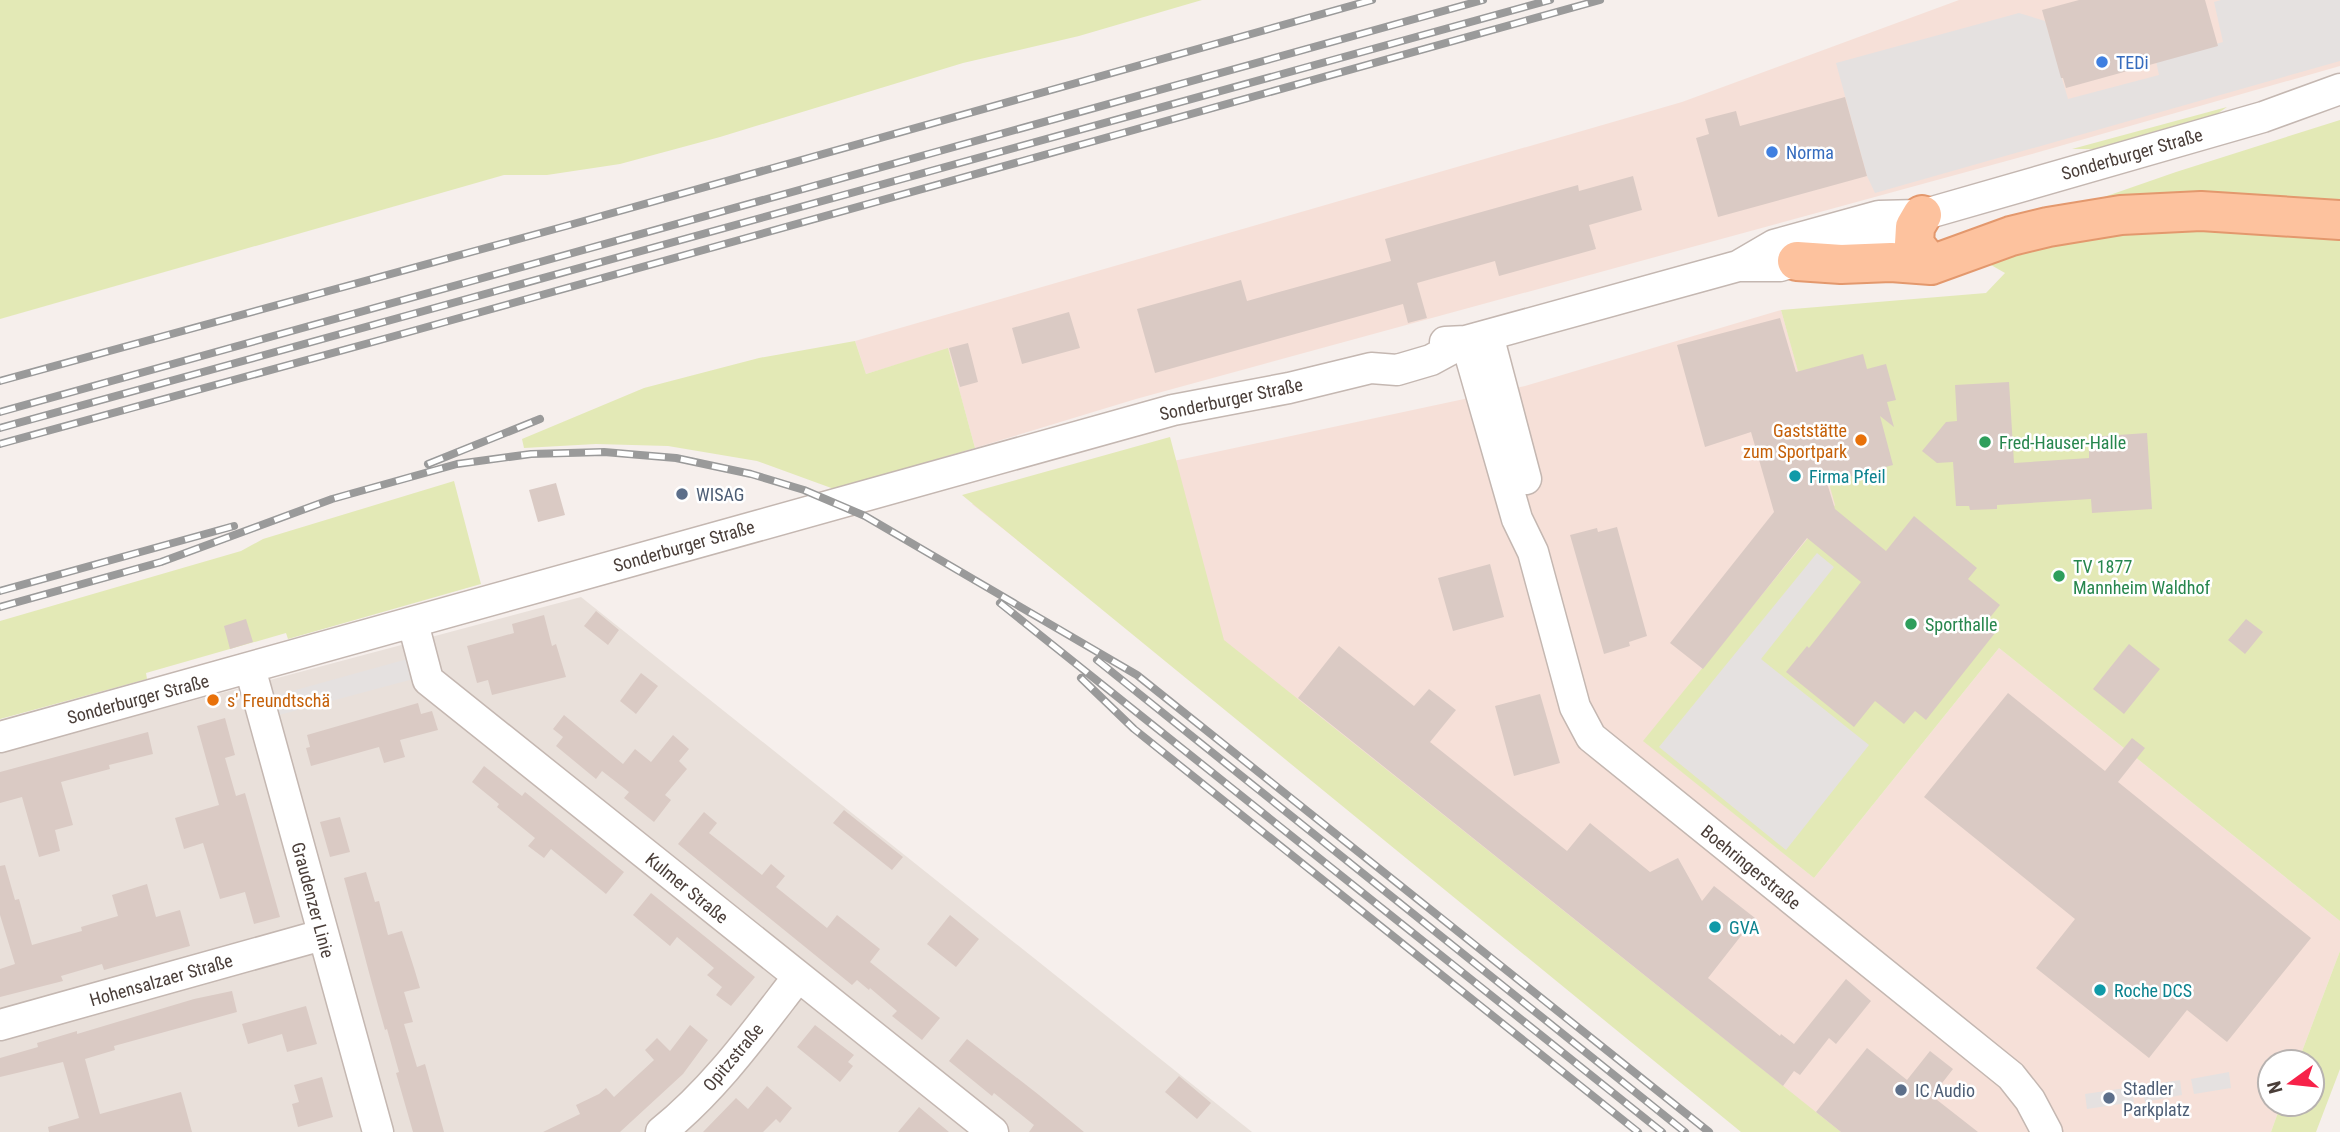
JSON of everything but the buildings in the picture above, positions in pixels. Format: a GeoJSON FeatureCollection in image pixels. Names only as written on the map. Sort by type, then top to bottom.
{"type":"FeatureCollection","features":[{"type":"Feature","properties":{"kind":"main road"},"geometry":{"type":"LineString","coordinates":[[1797,261],[1931,265],[2024,233],[2120,215],[2201,211],[2340,220]]}},
{"type":"Feature","properties":{"kind":"main road"},"geometry":{"type":"LineString","coordinates":[[1922,215],[1915,227],[1914,244],[1931,265]]}},
{"type":"Feature","properties":{"kind":"street","name":"Sonderburger Straße"},"geometry":{"type":"LineString","coordinates":[[1738,266],[1780,266],[1884,236],[1922,215],[2263,117],[2340,89]]}},
{"type":"Feature","properties":{"kind":"street","name":"Sonderburger Straße"},"geometry":{"type":"LineString","coordinates":[[0,737],[1173,410],[1289,388],[1371,368],[1397,370],[1432,360],[1477,338],[1738,266],[1774,245],[1879,216],[1922,215]]}},
{"type":"Feature","properties":{"kind":"street","name":"Boehringerstraße"},"geometry":{"type":"LineString","coordinates":[[1477,338],[1532,503],[1532,552],[1575,707],[1591,737],[2011,1076],[2031,1100],[2047,1132]]}},
{"type":"Feature","properties":{"kind":"street","name":"Kulmer Straße"},"geometry":{"type":"LineString","coordinates":[[413,622],[428,680],[993,1132]]}},
{"type":"Feature","properties":{"kind":"street","name":"Graudenzer Linie"},"geometry":{"type":"LineString","coordinates":[[250,668],[378,1132]]}},
{"type":"Feature","properties":{"kind":"street","name":"Hohensalzaer Straße"},"geometry":{"type":"LineString","coordinates":[[0,1025],[322,935]]}},
{"type":"Feature","properties":{"kind":"street","name":"Opitzstraße"},"geometry":{"type":"LineString","coordinates":[[661,1132],[682,1115],[725,1069],[799,977]]}},
{"type":"Feature","properties":{"kind":"shaded area"},"geometry":{"type":"Polygon","coordinates":[[[1959,0],[2340,0],[2340,66],[2032,154],[1136,399],[975,448],[948,349],[866,374],[855,341],[1682,102],[1959,0]]]}},
{"type":"Feature","properties":{"kind":"shaded area"},"geometry":{"type":"Polygon","coordinates":[[[2340,0],[2340,61],[1875,193],[1867,176],[1836,63],[2019,13],[2045,21],[2068,99],[2159,75],[2156,61],[2223,42],[2214,2],[2340,0]]]}},
{"type":"Feature","properties":{"kind":"shaded area"},"geometry":{"type":"Polygon","coordinates":[[[1781,310],[1836,505],[1644,741],[1814,878],[1999,648],[2340,921],[2340,951],[2303,1048],[2256,1048],[2256,1118],[2276,1118],[2271,1132],[1756,1132],[972,504],[1525,386],[1781,310]]]}},
{"type":"Feature","properties":{"kind":"shaded area"},"geometry":{"type":"Polygon","coordinates":[[[1817,553],[1834,567],[1761,659],[1869,745],[1786,850],[1659,747],[1817,553]]]}},
{"type":"Feature","properties":{"kind":"shaded area"},"geometry":{"type":"Polygon","coordinates":[[[581,597],[1252,1132],[0,1132],[0,752],[581,597]]]}},
{"type":"Feature","properties":{"kind":"shaded area"},"geometry":{"type":"Polygon","coordinates":[[[411,658],[417,678],[279,715],[274,696],[411,658]]]}},
{"type":"Feature","properties":{"kind":"shaded area","name":"Stadler Parkplatz"},"geometry":{"type":"Polygon","coordinates":[[[2229,1072],[2231,1088],[2194,1094],[2191,1079],[2229,1072]]]}},
{"type":"Feature","properties":{"kind":"shaded area","name":"Stadler Parkplatz"},"geometry":{"type":"Polygon","coordinates":[[[2180,1080],[2182,1095],[2145,1102],[2142,1086],[2180,1080]]]}},
{"type":"Feature","properties":{"kind":"shaded area","name":"Stadler Parkplatz"},"geometry":{"type":"Polygon","coordinates":[[[2132,1087],[2134,1102],[2087,1109],[2085,1094],[2132,1087]]]}},
{"type":"Feature","properties":{"kind":"green space"},"geometry":{"type":"Polygon","coordinates":[[[0,0],[1202,0],[1079,36],[963,63],[720,137],[620,164],[547,175],[504,175],[0,319],[0,0]]]}},
{"type":"Feature","properties":{"kind":"green space"},"geometry":{"type":"Polygon","coordinates":[[[2227,107],[2214,116],[2098,149],[2072,149],[2227,107]]]}},
{"type":"Feature","properties":{"kind":"green space","name":"TV 1877 Mannheim Waldhof"},"geometry":{"type":"Polygon","coordinates":[[[2340,120],[2340,921],[1999,648],[1814,878],[1643,741],[1835,505],[1781,310],[1986,293],[2005,273],[1970,253],[2032,222],[2176,172],[2340,120]]]}},
{"type":"Feature","properties":{"kind":"green space"},"geometry":{"type":"Polygon","coordinates":[[[855,341],[866,374],[948,348],[975,448],[834,489],[757,461],[668,446],[596,444],[524,448],[522,439],[644,388],[759,358],[855,341]]]}},
{"type":"Feature","properties":{"kind":"green space"},"geometry":{"type":"Polygon","coordinates":[[[1170,437],[1224,640],[1841,1132],[1741,1132],[962,495],[1170,437]]]}},
{"type":"Feature","properties":{"kind":"green space"},"geometry":{"type":"Polygon","coordinates":[[[454,481],[481,584],[288,639],[286,633],[146,673],[147,679],[0,719],[0,621],[241,551],[263,539],[454,481]]]}},
{"type":"Feature","properties":{"kind":"green space"},"geometry":{"type":"Polygon","coordinates":[[[2340,951],[2340,1069],[2326,1106],[2326,1048],[2303,1048],[2340,951]]]}},
{"type":"Feature","properties":{"kind":"green space"},"geometry":{"type":"Polygon","coordinates":[[[2276,1118],[2321,1118],[2316,1132],[2271,1132],[2276,1118]]]}},
{"type":"Feature","properties":{"kind":"railway"},"geometry":{"type":"LineString","coordinates":[[0,381],[1372,0]]}},
{"type":"Feature","properties":{"kind":"railway"},"geometry":{"type":"LineString","coordinates":[[0,412],[1483,0]]}},
{"type":"Feature","properties":{"kind":"railway"},"geometry":{"type":"LineString","coordinates":[[0,428],[1550,0]]}},
{"type":"Feature","properties":{"kind":"railway"},"geometry":{"type":"LineString","coordinates":[[0,444],[1600,0]]}},
{"type":"Feature","properties":{"kind":"railway"},"geometry":{"type":"LineString","coordinates":[[428,464],[540,419]]}},
{"type":"Feature","properties":{"kind":"railway"},"geometry":{"type":"LineString","coordinates":[[0,607],[161,562],[332,499],[457,464],[531,454],[604,452],[676,458],[751,474],[804,490],[865,516],[1137,675],[1709,1132]]}},
{"type":"Feature","properties":{"kind":"railway"},"geometry":{"type":"LineString","coordinates":[[0,591],[234,526]]}},
{"type":"Feature","properties":{"kind":"railway"},"geometry":{"type":"LineString","coordinates":[[1000,603],[1662,1132]]}},
{"type":"Feature","properties":{"kind":"railway"},"geometry":{"type":"LineString","coordinates":[[1097,660],[1685,1132]]}},
{"type":"Feature","properties":{"kind":"railway"},"geometry":{"type":"LineString","coordinates":[[1081,678],[1134,729],[1638,1132]]}},
{"type":"Feature","properties":{"kind":"place","name":"TEDi"},"geometry":{"type":"Point","coordinates":[2102,62]}},
{"type":"Feature","properties":{"kind":"place","name":"Norma"},"geometry":{"type":"Point","coordinates":[1772,152]}},
{"type":"Feature","properties":{"kind":"place","name":"Gaststätte zum Sportpark"},"geometry":{"type":"Point","coordinates":[1861,440]}},
{"type":"Feature","properties":{"kind":"place","name":"Fred-Hauser-Halle"},"geometry":{"type":"Point","coordinates":[1985,442]}},
{"type":"Feature","properties":{"kind":"place","name":"Firma Pfeil"},"geometry":{"type":"Point","coordinates":[1795,476]}},
{"type":"Feature","properties":{"kind":"place","name":"WISAG"},"geometry":{"type":"Point","coordinates":[682,494]}},
{"type":"Feature","properties":{"kind":"place","name":"TV 1877 Mannheim Waldhof"},"geometry":{"type":"Point","coordinates":[2059,576]}},
{"type":"Feature","properties":{"kind":"place","name":"Sporthalle"},"geometry":{"type":"Point","coordinates":[1911,624]}},
{"type":"Feature","properties":{"kind":"place","name":"s' Freundtschä"},"geometry":{"type":"Point","coordinates":[213,700]}},
{"type":"Feature","properties":{"kind":"place","name":"GVA"},"geometry":{"type":"Point","coordinates":[1715,927]}},
{"type":"Feature","properties":{"kind":"place","name":"Roche DCS"},"geometry":{"type":"Point","coordinates":[2100,990]}},
{"type":"Feature","properties":{"kind":"place","name":"IC Audio"},"geometry":{"type":"Point","coordinates":[1901,1090]}},
{"type":"Feature","properties":{"kind":"place","name":"Stadler Parkplatz"},"geometry":{"type":"Point","coordinates":[2109,1098]}}]}
